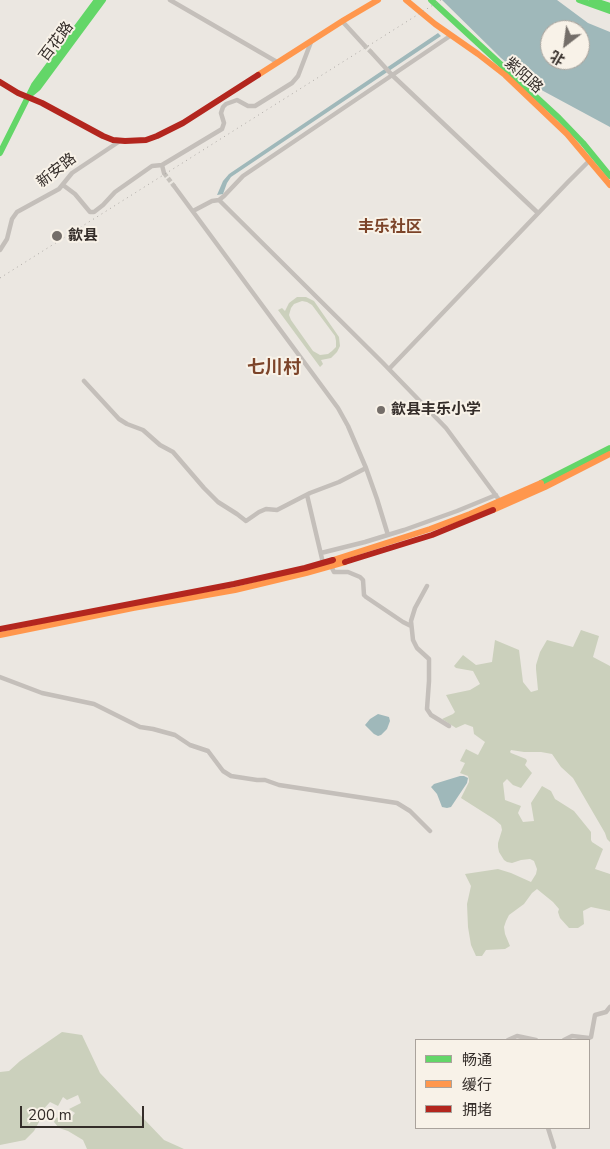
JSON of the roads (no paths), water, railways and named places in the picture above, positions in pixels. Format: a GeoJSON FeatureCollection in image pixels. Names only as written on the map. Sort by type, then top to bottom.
{"type":"FeatureCollection","features":[{"type":"Feature","properties":{"kind":"main road","name":"百花路"},"geometry":{"type":"LineString","coordinates":[[0,154],[34,85],[97,0]]}},
{"type":"Feature","properties":{"kind":"main road","name":"百花路"},"geometry":{"type":"LineString","coordinates":[[28,97],[38,88],[103,0]]}},
{"type":"Feature","properties":{"kind":"main road"},"geometry":{"type":"LineString","coordinates":[[0,82],[108,138],[131,142],[146,140],[183,123],[378,0]]}},
{"type":"Feature","properties":{"kind":"main road","name":"紫阳路"},"geometry":{"type":"LineString","coordinates":[[406,0],[426,18],[482,57],[505,76],[555,122],[610,185]]}},
{"type":"Feature","properties":{"kind":"main road","name":"紫阳路"},"geometry":{"type":"LineString","coordinates":[[431,0],[558,118],[610,176]]}},
{"type":"Feature","properties":{"kind":"main road"},"geometry":{"type":"LineString","coordinates":[[579,0],[610,11]]}},
{"type":"Feature","properties":{"kind":"main road"},"geometry":{"type":"LineString","coordinates":[[592,0],[610,6]]}},
{"type":"Feature","properties":{"kind":"main road"},"geometry":{"type":"LineString","coordinates":[[0,629],[226,586],[323,563],[422,532],[500,501],[562,473],[610,448]]}},
{"type":"Feature","properties":{"kind":"main road"},"geometry":{"type":"LineString","coordinates":[[0,635],[133,608],[235,590],[331,566],[416,540],[472,519],[545,487],[610,454]]}},
{"type":"Feature","properties":{"kind":"street"},"geometry":{"type":"LineString","coordinates":[[170,0],[277,62]]}},
{"type":"Feature","properties":{"kind":"street"},"geometry":{"type":"LineString","coordinates":[[342,21],[364,45]]}},
{"type":"Feature","properties":{"kind":"street"},"geometry":{"type":"LineString","coordinates":[[193,211],[212,201],[219,200],[243,176],[391,74],[450,36]]}},
{"type":"Feature","properties":{"kind":"street"},"geometry":{"type":"LineString","coordinates":[[63,185],[76,194],[88,210],[92,212],[103,205],[115,192],[152,166],[162,164],[222,129],[224,123],[221,113],[226,104],[237,100],[248,106],[255,106],[292,83],[298,76],[311,41]]}},
{"type":"Feature","properties":{"kind":"street"},"geometry":{"type":"LineString","coordinates":[[371,52],[383,67],[538,213]]}},
{"type":"Feature","properties":{"kind":"street","name":"新安路"},"geometry":{"type":"LineString","coordinates":[[0,250],[7,239],[12,219],[17,212],[56,191],[72,173],[120,141]]}},
{"type":"Feature","properties":{"kind":"street"},"geometry":{"type":"LineString","coordinates":[[389,369],[590,160]]}},
{"type":"Feature","properties":{"kind":"street"},"geometry":{"type":"LineString","coordinates":[[162,164],[164,172]]}},
{"type":"Feature","properties":{"kind":"street"},"geometry":{"type":"LineString","coordinates":[[174,186],[332,398],[348,426],[366,468],[388,535]]}},
{"type":"Feature","properties":{"kind":"street"},"geometry":{"type":"LineString","coordinates":[[219,200],[446,428],[500,501]]}},
{"type":"Feature","properties":{"kind":"street"},"geometry":{"type":"LineString","coordinates":[[84,382],[114,415],[127,424],[143,430],[162,446],[173,452],[216,501],[246,521],[259,512],[266,509],[277,510],[366,468]]}},
{"type":"Feature","properties":{"kind":"street"},"geometry":{"type":"LineString","coordinates":[[307,495],[323,563]]}},
{"type":"Feature","properties":{"kind":"street"},"geometry":{"type":"LineString","coordinates":[[321,553],[388,535],[437,519],[496,495]]}},
{"type":"Feature","properties":{"kind":"street"},"geometry":{"type":"LineString","coordinates":[[331,566],[334,572],[348,572],[360,577],[363,580],[364,595],[366,597],[411,626]]}},
{"type":"Feature","properties":{"kind":"street"},"geometry":{"type":"LineString","coordinates":[[427,586],[415,608],[411,626],[414,644],[429,659],[427,709],[431,715],[449,726]]}},
{"type":"Feature","properties":{"kind":"street"},"geometry":{"type":"LineString","coordinates":[[0,676],[42,693],[94,704],[140,727],[175,735],[190,745],[208,751],[224,772],[231,776],[265,780],[279,785],[397,803],[410,811],[430,831]]}},
{"type":"Feature","properties":{"kind":"street"},"geometry":{"type":"LineString","coordinates":[[566,1039],[572,1036],[591,1037],[595,1015],[606,1012],[610,1007]]}},
{"type":"Feature","properties":{"kind":"street"},"geometry":{"type":"LineString","coordinates":[[510,1039],[518,1036],[532,1039]]}},
{"type":"Feature","properties":{"kind":"street"},"geometry":{"type":"LineString","coordinates":[[548,1129],[554,1148]]}},
{"type":"Feature","properties":{"kind":"water"},"geometry":{"type":"Polygon","coordinates":[[[442,0],[557,0],[584,20],[540,20],[540,70],[590,70],[590,24],[610,32],[610,127],[534,86],[501,58],[442,0]]]}},
{"type":"Feature","properties":{"kind":"water"},"geometry":{"type":"Polygon","coordinates":[[[438,33],[441,36],[231,177],[223,194],[217,195],[223,181],[229,174],[438,33]]]}},
{"type":"Feature","properties":{"kind":"water"},"geometry":{"type":"Polygon","coordinates":[[[378,714],[389,717],[390,721],[387,729],[378,736],[365,725],[378,714]]]}},
{"type":"Feature","properties":{"kind":"water"},"geometry":{"type":"Polygon","coordinates":[[[460,776],[468,778],[467,783],[451,807],[442,807],[437,794],[431,787],[434,784],[460,776]]]}},
{"type":"Feature","properties":{"kind":"tunnel"},"geometry":{"type":"LineString","coordinates":[[364,45],[371,52]]}},
{"type":"Feature","properties":{"kind":"tunnel"},"geometry":{"type":"LineString","coordinates":[[164,173],[174,186]]}},
{"type":"Feature","properties":{"kind":"railway"},"geometry":{"type":"LineString","coordinates":[[0,278],[441,0]]}},
{"type":"Feature","properties":{"kind":"place","name":"歙县"},"geometry":{"type":"Point","coordinates":[57,236]}},
{"type":"Feature","properties":{"kind":"place","name":"歙县丰乐小学"},"geometry":{"type":"Point","coordinates":[381,410]}},
{"type":"Feature","properties":{"kind":"district","name":"丰乐社区"},"geometry":{"type":"Point","coordinates":[390,228]}},
{"type":"Feature","properties":{"kind":"district","name":"七川村"},"geometry":{"type":"Point","coordinates":[274,369]}}]}
